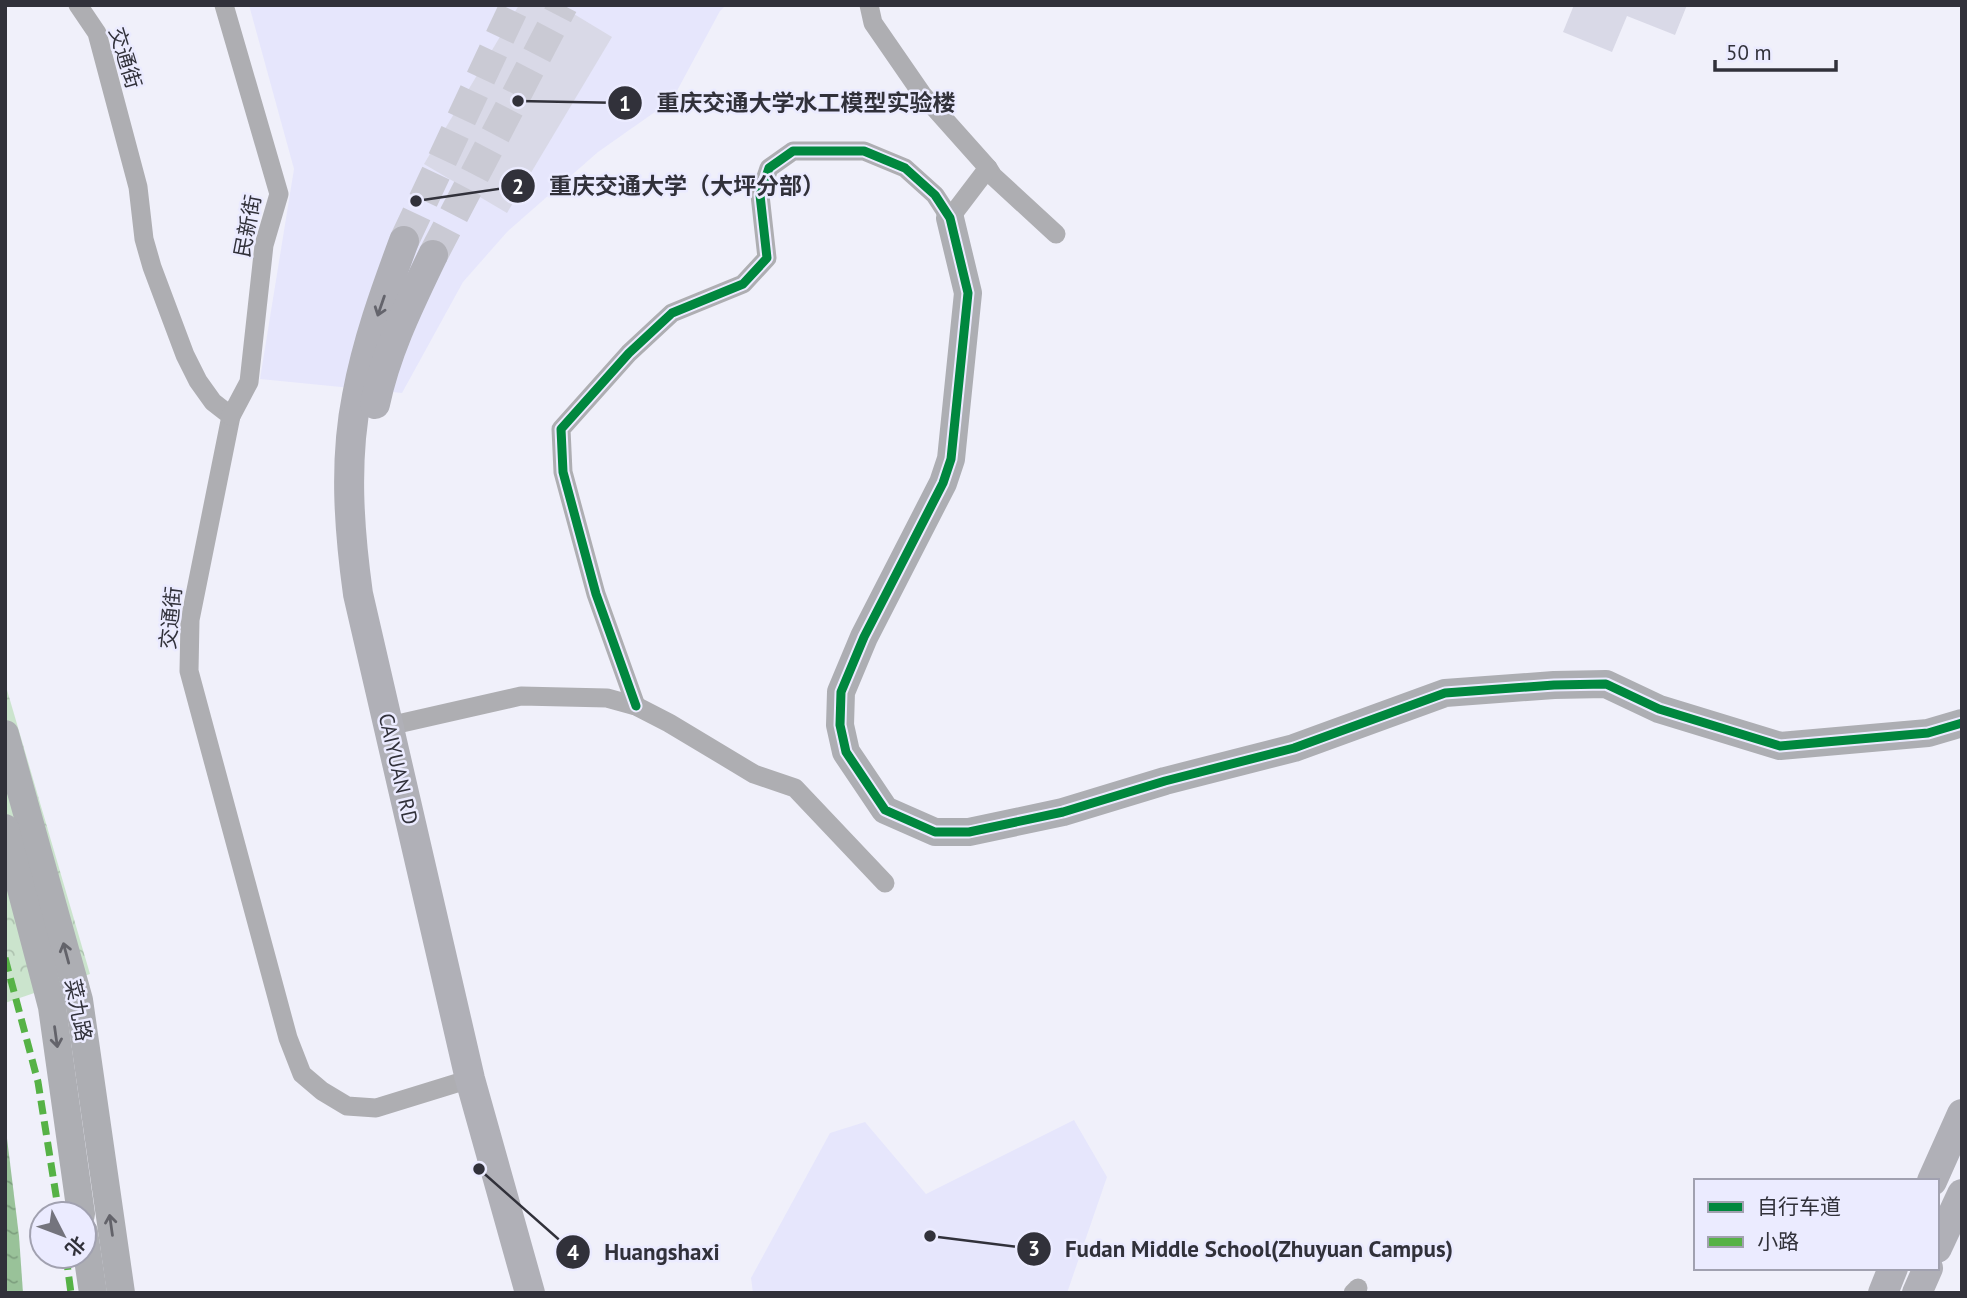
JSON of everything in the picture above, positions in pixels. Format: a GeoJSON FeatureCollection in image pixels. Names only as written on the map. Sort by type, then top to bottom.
{"type":"FeatureCollection","features":[{"type":"Feature","properties":{"kind":"main road","name":"CAIYUAN RD"},"geometry":{"type":"LineString","coordinates":[[404,242],[375,322],[356,398],[349,511],[351,548],[358,594],[470,1079],[530,1293]]}},
{"type":"Feature","properties":{"kind":"main road","name":"CAIYUAN RD"},"geometry":{"type":"LineString","coordinates":[[433,255],[402,318],[386,361],[376,402],[368,475],[369,547],[402,723],[547,1293]]}},
{"type":"Feature","properties":{"kind":"main road"},"geometry":{"type":"LineString","coordinates":[[1933,1179],[1962,1114]]}},
{"type":"Feature","properties":{"kind":"main road"},"geometry":{"type":"LineString","coordinates":[[1939,1244],[1962,1194]]}},
{"type":"Feature","properties":{"kind":"main road"},"geometry":{"type":"LineString","coordinates":[[1882,1293],[1892,1270]]}},
{"type":"Feature","properties":{"kind":"main road"},"geometry":{"type":"LineString","coordinates":[[1917,1293],[1927,1270]]}},
{"type":"Feature","properties":{"kind":"street","name":"交通街"},"geometry":{"type":"LineString","coordinates":[[78,5],[97,33],[138,187],[144,239],[152,267],[185,355],[198,381],[213,402],[231,416],[190,620],[189,671],[288,1038],[302,1074],[322,1091],[347,1106],[376,1108],[470,1079]]}},
{"type":"Feature","properties":{"kind":"street","name":"民新街"},"geometry":{"type":"LineString","coordinates":[[224,5],[279,194],[264,245],[249,382],[231,416]]}},
{"type":"Feature","properties":{"kind":"street"},"geometry":{"type":"LineString","coordinates":[[869,5],[873,23],[922,94],[993,176],[1056,234]]}},
{"type":"Feature","properties":{"kind":"street"},"geometry":{"type":"LineString","coordinates":[[636,706],[596,594],[566,484],[563,472],[562,429],[629,353],[672,313],[743,284],[767,258],[760,195],[769,168],[793,151],[864,150],[905,168],[935,195],[950,218],[968,293],[951,459],[943,483],[864,637],[841,692],[840,725],[846,752],[885,810],[934,832],[969,832],[1063,812],[1165,781],[1294,748],[1445,693],[1606,684],[1659,709],[1780,746],[1928,733],[1962,723]]}},
{"type":"Feature","properties":{"kind":"street"},"geometry":{"type":"LineString","coordinates":[[950,218],[988,168]]}},
{"type":"Feature","properties":{"kind":"street"},"geometry":{"type":"LineString","coordinates":[[402,723],[521,696],[607,698],[636,706],[754,774],[795,788],[885,883]]}},
{"type":"Feature","properties":{"kind":"street"},"geometry":{"type":"LineString","coordinates":[[1890,737],[1962,711]]}},
{"type":"Feature","properties":{"kind":"street","name":"菜九路"},"geometry":{"type":"LineString","coordinates":[[5,734],[79,1000],[121,1293]]}},
{"type":"Feature","properties":{"kind":"street","name":"菜九路"},"geometry":{"type":"LineString","coordinates":[[5,828],[52,1007],[79,1200]]}},
{"type":"Feature","properties":{"kind":"street"},"geometry":{"type":"LineString","coordinates":[[90,1270],[93,1293]]}},
{"type":"Feature","properties":{"kind":"shaded area"},"geometry":{"type":"Polygon","coordinates":[[[249,5],[726,5],[720,11],[672,100],[598,152],[507,232],[463,282],[402,393],[260,379],[294,169],[249,5]]]}},
{"type":"Feature","properties":{"kind":"shaded area"},"geometry":{"type":"Polygon","coordinates":[[[1074,1120],[1107,1177],[1067,1293],[753,1293],[751,1278],[830,1133],[865,1122],[926,1194],[1074,1120]]]}},
{"type":"Feature","properties":{"kind":"green space"},"geometry":{"type":"Polygon","coordinates":[[[5,683],[90,974],[5,1003],[5,683]]]}},
{"type":"Feature","properties":{"kind":"water"},"geometry":{"type":"Polygon","coordinates":[[[5,1122],[19,1236],[23,1293],[5,1293],[5,1122]]]}},
{"type":"Feature","properties":{"kind":"building"},"geometry":{"type":"Polygon","coordinates":[[[519,5],[559,5],[612,37],[507,213],[424,164],[519,5]]]}},
{"type":"Feature","properties":{"kind":"building"},"geometry":{"type":"Polygon","coordinates":[[[1574,5],[1687,5],[1675,35],[1627,16],[1612,52],[1563,32],[1574,5]]]}},
{"type":"Feature","properties":{"kind":"tunnel"},"geometry":{"type":"LineString","coordinates":[[404,241],[515,5]]}},
{"type":"Feature","properties":{"kind":"tunnel"},"geometry":{"type":"LineString","coordinates":[[433,255],[563,5]]}},
{"type":"Feature","properties":{"kind":"marked path"},"geometry":{"type":"LineString","coordinates":[[5,958],[38,1082],[57,1200]]}},
{"type":"Feature","properties":{"kind":"marked path"},"geometry":{"type":"LineString","coordinates":[[68,1270],[71,1293]]}},
{"type":"Feature","properties":{"kind":"cycle path"},"geometry":{"type":"LineString","coordinates":[[636,706],[596,594],[563,472],[561,429],[629,353],[672,313],[743,284],[767,258],[760,195],[769,168],[793,151],[864,151],[905,168],[935,195],[950,218],[968,293],[951,459],[943,483],[864,637],[841,692],[840,725],[846,752],[885,810],[935,832],[969,832],[1063,812],[1165,781],[1294,748],[1445,693],[1606,684],[1659,709],[1780,746],[1928,733],[1962,723]]}},
{"type":"Feature","properties":{"kind":"place","name":"重庆交通大学水工模型实验楼"},"geometry":{"type":"Point","coordinates":[518,101]}},
{"type":"Feature","properties":{"kind":"place","name":"重庆交通大学（大坪分部）"},"geometry":{"type":"Point","coordinates":[416,201]}},
{"type":"Feature","properties":{"kind":"place","name":"Huangshaxi"},"geometry":{"type":"Point","coordinates":[479,1169]}},
{"type":"Feature","properties":{"kind":"place","name":"Fudan Middle School(Zhuyuan Campus)"},"geometry":{"type":"Point","coordinates":[930,1236]}}]}
